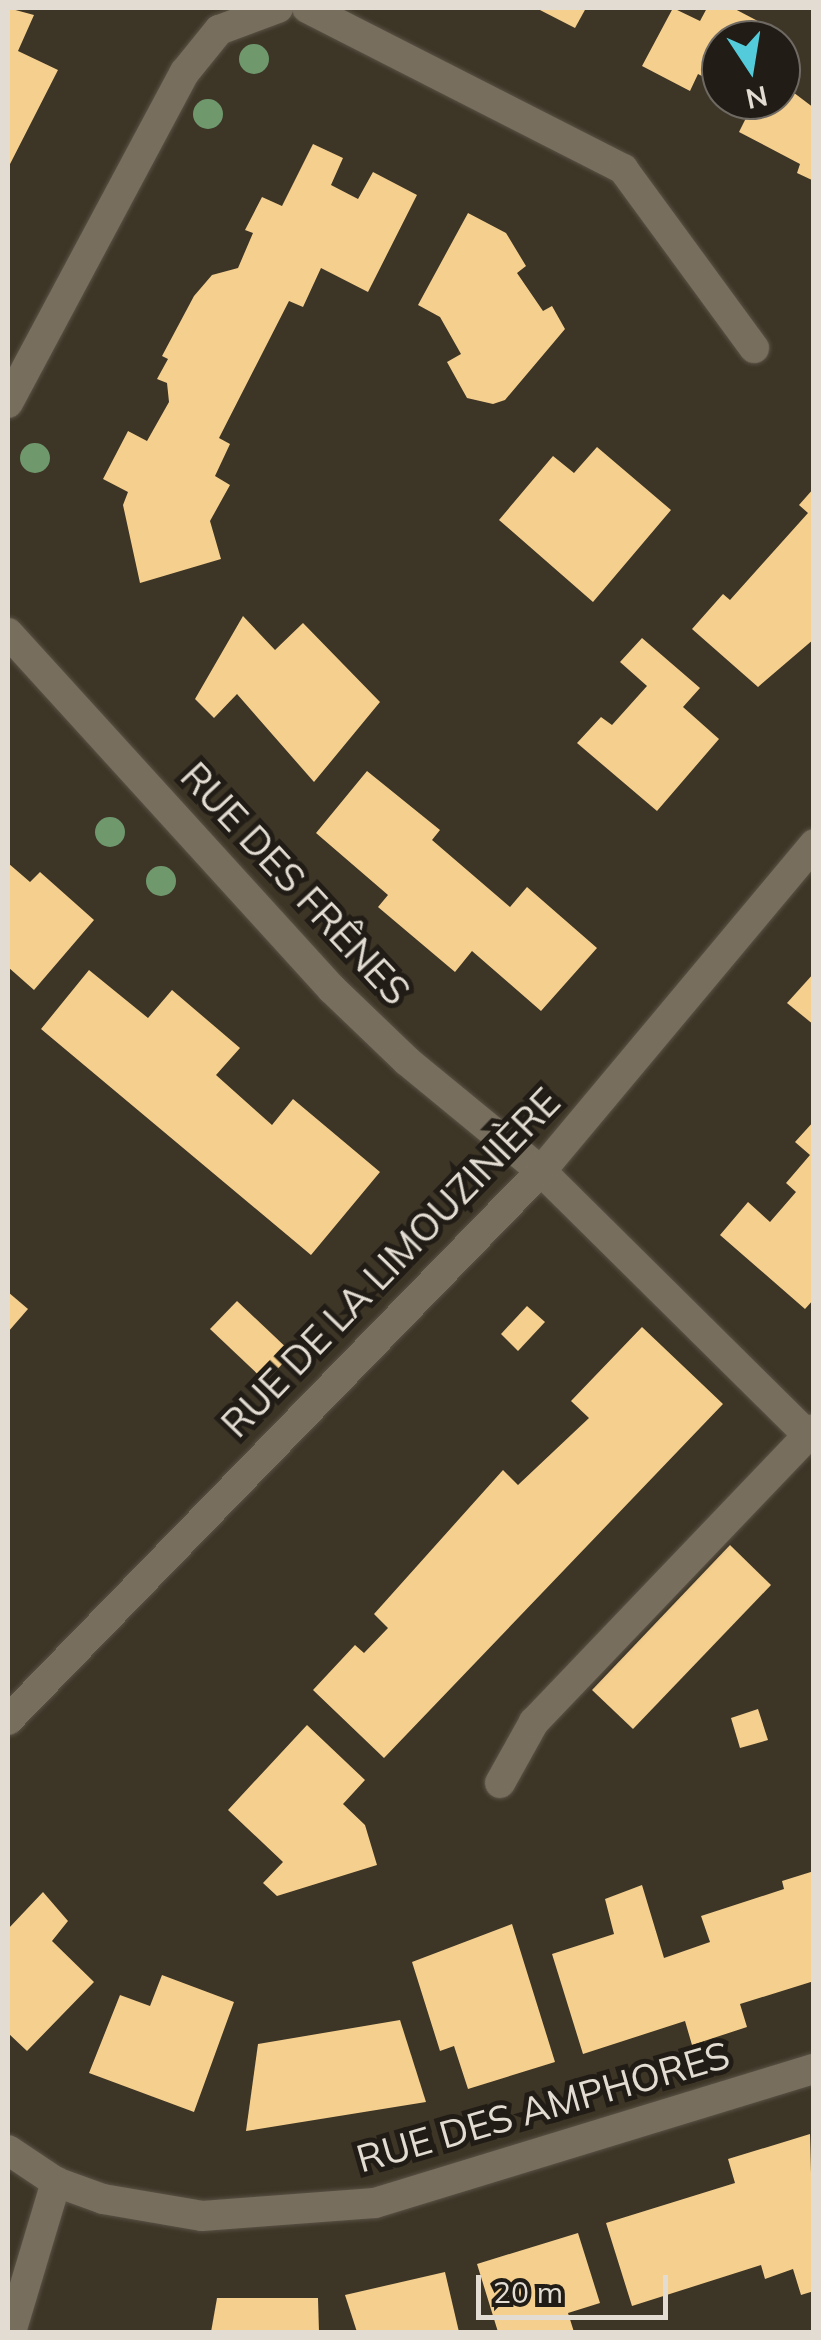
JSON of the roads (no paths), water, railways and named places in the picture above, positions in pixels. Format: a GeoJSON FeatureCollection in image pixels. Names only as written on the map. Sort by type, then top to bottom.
{"type":"FeatureCollection","features":[{"type":"Feature","properties":{"kind":"street"},"geometry":{"type":"LineString","coordinates":[[8,403],[186,72],[218,30],[278,8]]}},
{"type":"Feature","properties":{"kind":"street"},"geometry":{"type":"LineString","coordinates":[[307,8],[623,169],[754,348]]}},
{"type":"Feature","properties":{"kind":"street","name":"RUE DES FRÊNES"},"geometry":{"type":"LineString","coordinates":[[8,634],[332,989],[407,1061],[542,1170],[811,1432]]}},
{"type":"Feature","properties":{"kind":"street","name":"RUE DE LA LIMOUZINIÈRE"},"geometry":{"type":"LineString","coordinates":[[8,1720],[542,1170],[814,844]]}},
{"type":"Feature","properties":{"kind":"street"},"geometry":{"type":"LineString","coordinates":[[500,1783],[534,1722],[811,1432]]}},
{"type":"Feature","properties":{"kind":"street","name":"RUE DES AMPHORES"},"geometry":{"type":"LineString","coordinates":[[8,2150],[56,2182],[202,2216],[375,2204],[814,2069]]}},
{"type":"Feature","properties":{"kind":"street"},"geometry":{"type":"LineString","coordinates":[[10,2332],[56,2182]]}}]}
